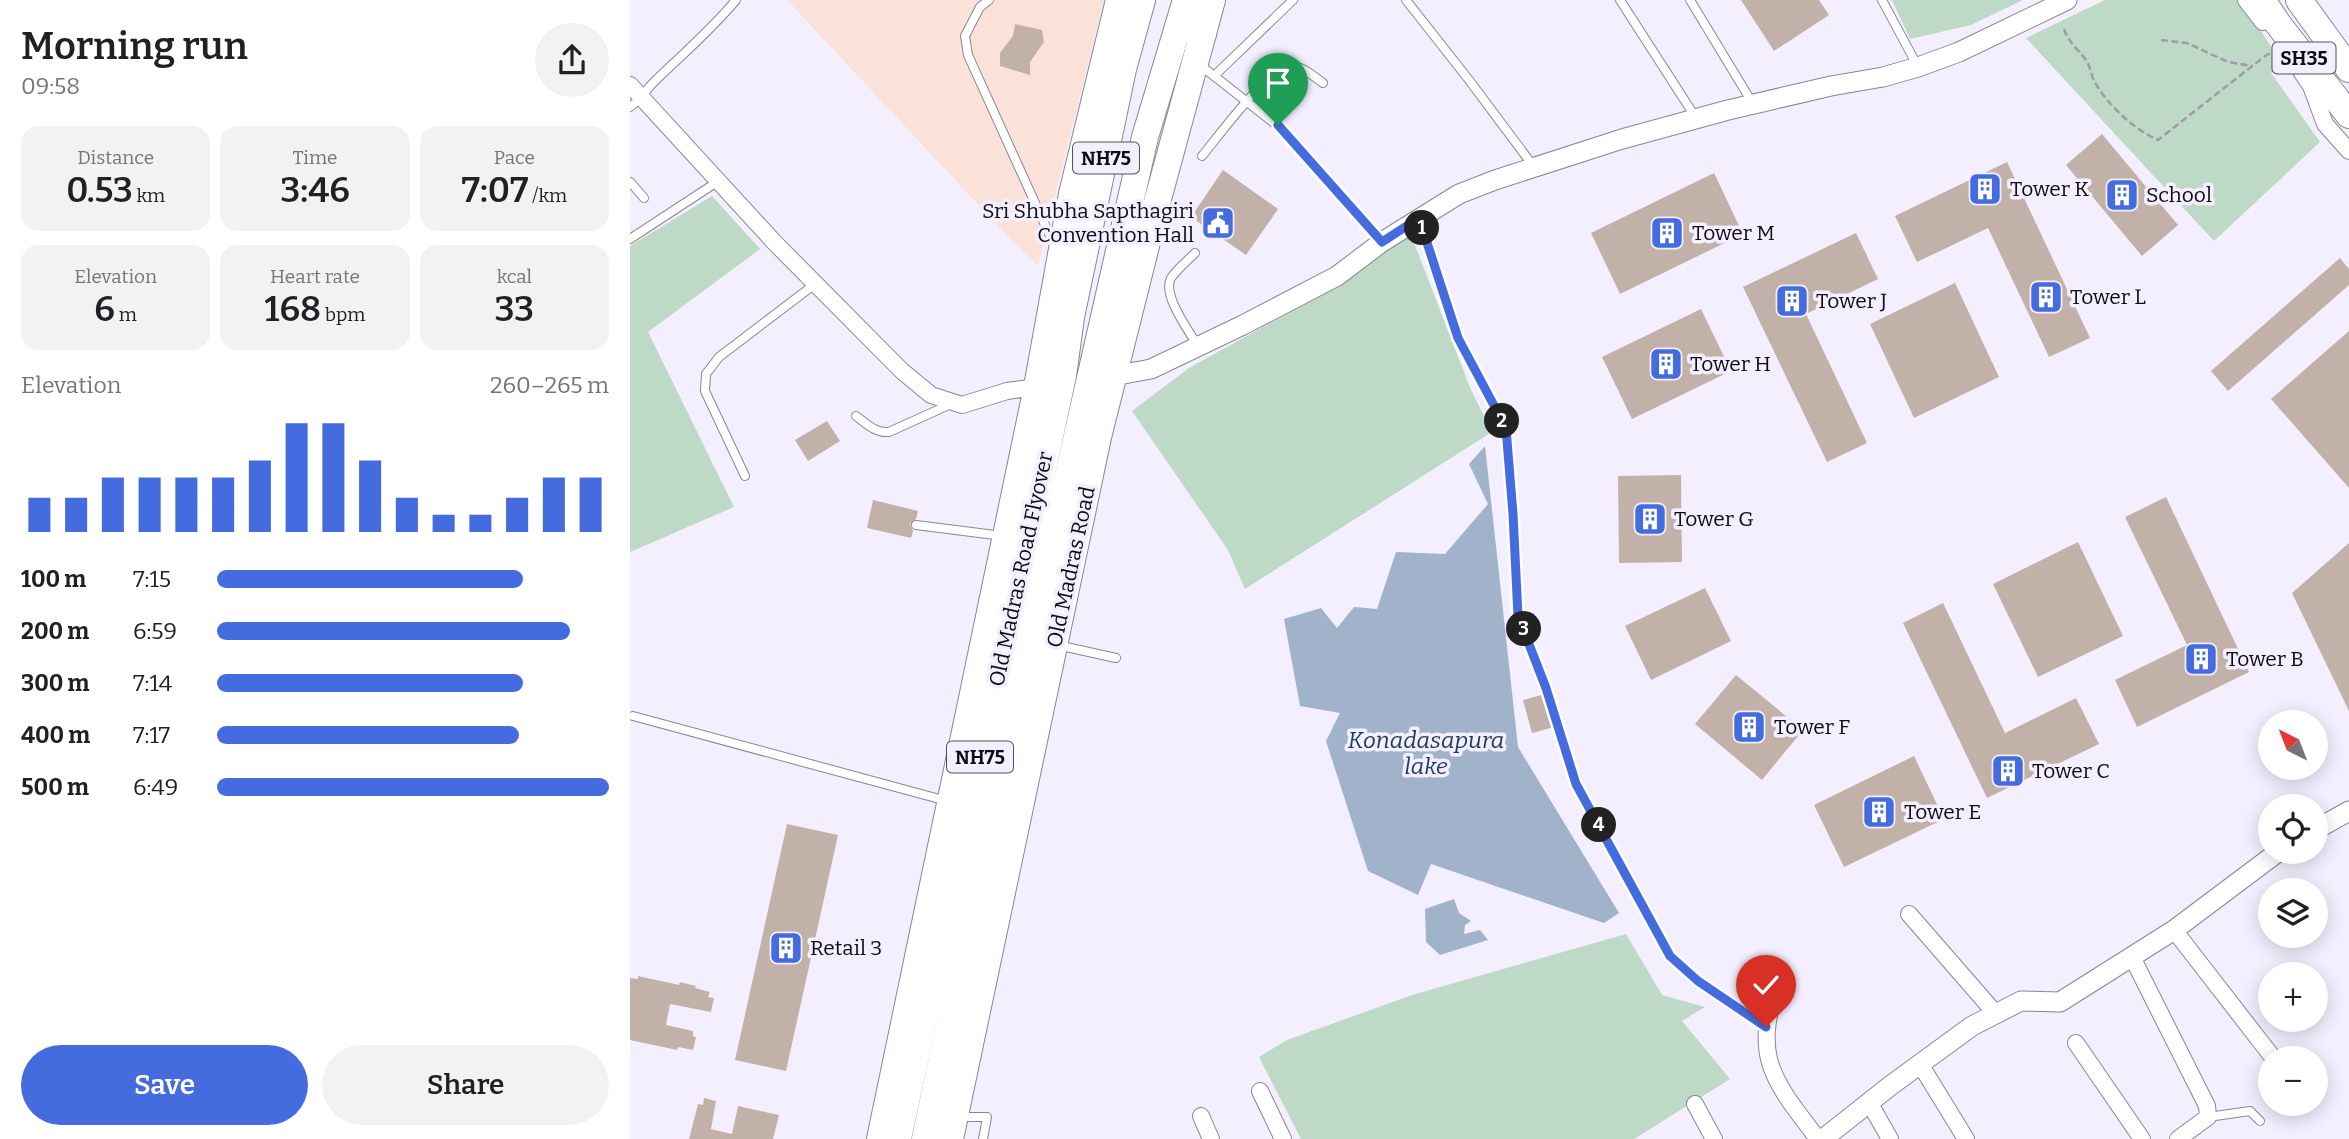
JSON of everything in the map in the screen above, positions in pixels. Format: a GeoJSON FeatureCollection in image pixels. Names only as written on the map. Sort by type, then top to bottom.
{"type":"FeatureCollection","features":[{"type":"Feature","properties":{"kind":"main road"},"geometry":{"type":"LineString","coordinates":[[880,1139],[1007,537],[1072,194],[1119,0]]}},
{"type":"Feature","properties":{"kind":"main road","name":"Old Madras Road Flyover"},"geometry":{"type":"LineString","coordinates":[[898,1139],[1062,376],[1071,317],[1123,69],[1142,0]]}},
{"type":"Feature","properties":{"kind":"main road","name":"Old Madras Road"},"geometry":{"type":"LineString","coordinates":[[952,1128],[1098,437],[1113,376],[1204,69],[1190,31],[1186,0]]}},
{"type":"Feature","properties":{"kind":"main road","name":"Old Madras Road"},"geometry":{"type":"LineString","coordinates":[[1190,31],[1212,0]]}},
{"type":"Feature","properties":{"kind":"main road","name":"SH35"},"geometry":{"type":"LineString","coordinates":[[2262,0],[2349,115]]}},
{"type":"Feature","properties":{"kind":"main road","name":"SH35"},"geometry":{"type":"LineString","coordinates":[[2299,0],[2349,69]]}},
{"type":"Feature","properties":{"kind":"main road","name":"Old Madras Road Flyover"},"geometry":{"type":"LineString","coordinates":[[925,1139],[1019,690],[1145,137],[1190,31]]}},
{"type":"Feature","properties":{"kind":"street"},"geometry":{"type":"LineString","coordinates":[[1113,376],[1151,369],[1337,276],[1382,242],[1459,194],[1622,139],[1753,104],[1919,67],[1959,52],[2067,0]]}},
{"type":"Feature","properties":{"kind":"street"},"geometry":{"type":"LineString","coordinates":[[2246,0],[2311,86],[2325,124],[2349,151]]}},
{"type":"Feature","properties":{"kind":"street"},"geometry":{"type":"LineString","coordinates":[[634,97],[815,284],[930,395],[962,405],[1007,391],[1037,387]]}},
{"type":"Feature","properties":{"kind":"street"},"geometry":{"type":"LineString","coordinates":[[2328,823],[2349,811]]}},
{"type":"Feature","properties":{"kind":"street"},"geometry":{"type":"LineString","coordinates":[[1824,1139],[1972,1026],[2021,1002],[2060,1002],[2174,930],[2262,864]]}},
{"type":"Feature","properties":{"kind":"street"},"geometry":{"type":"LineString","coordinates":[[1909,914],[1996,1014]]}},
{"type":"Feature","properties":{"kind":"street"},"geometry":{"type":"LineString","coordinates":[[2174,930],[2264,1046]]}},
{"type":"Feature","properties":{"kind":"street"},"geometry":{"type":"LineString","coordinates":[[2132,957],[2207,1106],[2208,1116],[2178,1139]]}},
{"type":"Feature","properties":{"kind":"street"},"geometry":{"type":"LineString","coordinates":[[1781,973],[1766,1027],[1767,1054],[1777,1084],[1818,1139]]}},
{"type":"Feature","properties":{"kind":"street"},"geometry":{"type":"LineString","coordinates":[[2076,1044],[2142,1139]]}},
{"type":"Feature","properties":{"kind":"street"},"geometry":{"type":"LineString","coordinates":[[1920,1064],[1966,1139]]}},
{"type":"Feature","properties":{"kind":"street"},"geometry":{"type":"LineString","coordinates":[[1260,1091],[1283,1139]]}},
{"type":"Feature","properties":{"kind":"street"},"geometry":{"type":"LineString","coordinates":[[1869,1102],[1891,1139]]}},
{"type":"Feature","properties":{"kind":"street"},"geometry":{"type":"LineString","coordinates":[[1695,1104],[1714,1139]]}},
{"type":"Feature","properties":{"kind":"street"},"geometry":{"type":"LineString","coordinates":[[1201,1116],[1211,1139]]}},
{"type":"Feature","properties":{"kind":"lane"},"geometry":{"type":"LineString","coordinates":[[634,97],[715,26],[736,0]]}},
{"type":"Feature","properties":{"kind":"lane"},"geometry":{"type":"LineString","coordinates":[[989,0],[979,6],[965,36],[968,55],[1060,259]]}},
{"type":"Feature","properties":{"kind":"lane"},"geometry":{"type":"LineString","coordinates":[[1293,0],[1204,69],[1278,125],[1382,242]]}},
{"type":"Feature","properties":{"kind":"lane"},"geometry":{"type":"LineString","coordinates":[[1406,0],[1534,167]]}},
{"type":"Feature","properties":{"kind":"lane"},"geometry":{"type":"LineString","coordinates":[[1620,0],[1696,119]]}},
{"type":"Feature","properties":{"kind":"lane"},"geometry":{"type":"LineString","coordinates":[[1690,0],[1753,104]]}},
{"type":"Feature","properties":{"kind":"lane"},"geometry":{"type":"LineString","coordinates":[[1882,0],[1919,67]]}},
{"type":"Feature","properties":{"kind":"lane"},"geometry":{"type":"LineString","coordinates":[[1202,156],[1246,101],[1283,68],[1292,65],[1301,68],[1323,83]]}},
{"type":"Feature","properties":{"kind":"lane"},"geometry":{"type":"LineString","coordinates":[[630,181],[644,198]]}},
{"type":"Feature","properties":{"kind":"lane"},"geometry":{"type":"LineString","coordinates":[[630,239],[717,181]]}},
{"type":"Feature","properties":{"kind":"lane"},"geometry":{"type":"LineString","coordinates":[[1195,253],[1172,276],[1168,285],[1169,295],[1198,347]]}},
{"type":"Feature","properties":{"kind":"lane"},"geometry":{"type":"LineString","coordinates":[[745,476],[705,391],[706,374],[719,357],[815,284]]}},
{"type":"Feature","properties":{"kind":"lane"},"geometry":{"type":"LineString","coordinates":[[856,415],[872,429],[880,433],[889,432],[954,403]]}},
{"type":"Feature","properties":{"kind":"lane"},"geometry":{"type":"LineString","coordinates":[[916,525],[1007,537]]}},
{"type":"Feature","properties":{"kind":"lane"},"geometry":{"type":"LineString","coordinates":[[1055,645],[1116,658]]}},
{"type":"Feature","properties":{"kind":"lane"},"geometry":{"type":"LineString","coordinates":[[633,716],[952,802]]}},
{"type":"Feature","properties":{"kind":"lane"},"geometry":{"type":"LineString","coordinates":[[2208,1116],[2250,1111],[2260,1121]]}},
{"type":"Feature","properties":{"kind":"lane"},"geometry":{"type":"LineString","coordinates":[[952,1128],[987,1117],[983,1139]]}},
{"type":"Feature","properties":{"kind":"path"},"geometry":{"type":"LineString","coordinates":[[2064,29],[2068,41],[2087,62],[2093,78],[2108,102],[2147,135],[2158,140],[2264,56],[2282,47]]}},
{"type":"Feature","properties":{"kind":"path"},"geometry":{"type":"LineString","coordinates":[[2161,40],[2187,43],[2228,62],[2252,66]]}},
{"type":"Feature","properties":{"kind":"path"},"geometry":{"type":"LineString","coordinates":[[1419,218],[1458,338],[1506,428],[1518,616],[1546,688],[1576,784],[1670,956],[1698,981],[1766,1027]]}},
{"type":"Feature","properties":{"kind":"shaded area"},"geometry":{"type":"Polygon","coordinates":[[[787,0],[1104,0],[1038,265],[1013,242],[787,0]]]}},
{"type":"Feature","properties":{"kind":"green space"},"geometry":{"type":"Polygon","coordinates":[[[1892,0],[2023,0],[1971,25],[1910,39],[1892,0]]]}},
{"type":"Feature","properties":{"kind":"green space"},"geometry":{"type":"Polygon","coordinates":[[[2105,0],[2241,0],[2281,62],[2271,73],[2320,142],[2214,241],[2026,38],[2105,0]]]}},
{"type":"Feature","properties":{"kind":"green space"},"geometry":{"type":"Polygon","coordinates":[[[712,196],[760,249],[648,332],[734,507],[630,552],[630,246],[712,196]]]}},
{"type":"Feature","properties":{"kind":"green space"},"geometry":{"type":"Polygon","coordinates":[[[1411,235],[1471,390],[1492,432],[1245,589],[1228,550],[1132,411],[1189,368],[1312,300],[1411,235]]]}},
{"type":"Feature","properties":{"kind":"green space"},"geometry":{"type":"Polygon","coordinates":[[[1626,934],[1662,995],[1705,1007],[1682,1021],[1730,1079],[1634,1139],[1301,1139],[1259,1057],[1287,1040],[1412,995],[1626,934]]]}},
{"type":"Feature","properties":{"kind":"water","name":"Konadasapura lake"},"geometry":{"type":"Polygon","coordinates":[[[1485,446],[1518,747],[1619,913],[1604,923],[1431,864],[1418,895],[1368,871],[1326,741],[1340,713],[1300,706],[1284,619],[1321,608],[1337,628],[1354,607],[1377,609],[1396,552],[1445,554],[1488,504],[1469,464],[1485,446]]]}},
{"type":"Feature","properties":{"kind":"water"},"geometry":{"type":"Polygon","coordinates":[[[1454,899],[1459,913],[1471,921],[1465,925],[1464,934],[1480,930],[1488,940],[1440,955],[1426,942],[1425,909],[1454,899]]]}},
{"type":"Feature","properties":{"kind":"building"},"geometry":{"type":"Polygon","coordinates":[[[1741,0],[1819,0],[1829,15],[1774,51],[1741,0]]]}},
{"type":"Feature","properties":{"kind":"building"},"geometry":{"type":"Polygon","coordinates":[[[1015,24],[1042,30],[1044,42],[1030,62],[1030,75],[1000,66],[1000,53],[1013,36],[1015,24]]]}},
{"type":"Feature","properties":{"kind":"building","name":"School"},"geometry":{"type":"Polygon","coordinates":[[[2102,134],[2178,225],[2142,256],[2066,165],[2102,134]]]}},
{"type":"Feature","properties":{"kind":"building","name":"Tower K"},"geometry":{"type":"Polygon","coordinates":[[[2007,162],[2090,338],[2049,357],[1988,228],[1917,262],[1895,216],[2007,162]]]}},
{"type":"Feature","properties":{"kind":"building"},"geometry":{"type":"Polygon","coordinates":[[[1223,170],[1278,209],[1246,255],[1191,217],[1223,170]]]}},
{"type":"Feature","properties":{"kind":"building","name":"Tower M"},"geometry":{"type":"Polygon","coordinates":[[[1714,173],[1743,234],[1620,294],[1591,233],[1714,173]]]}},
{"type":"Feature","properties":{"kind":"building","name":"Tower J"},"geometry":{"type":"Polygon","coordinates":[[[1856,233],[1878,279],[1806,314],[1867,443],[1827,462],[1743,287],[1856,233]]]}},
{"type":"Feature","properties":{"kind":"building"},"geometry":{"type":"Polygon","coordinates":[[[2340,258],[2349,269],[2349,285],[2228,391],[2211,371],[2340,258]]]}},
{"type":"Feature","properties":{"kind":"building"},"geometry":{"type":"Polygon","coordinates":[[[1955,283],[1999,377],[1914,418],[1870,324],[1955,283]]]}},
{"type":"Feature","properties":{"kind":"building","name":"Tower H"},"geometry":{"type":"Polygon","coordinates":[[[1701,309],[1731,371],[1632,419],[1602,357],[1701,309]]]}},
{"type":"Feature","properties":{"kind":"building"},"geometry":{"type":"Polygon","coordinates":[[[2349,331],[2349,488],[2271,399],[2349,331]]]}},
{"type":"Feature","properties":{"kind":"building"},"geometry":{"type":"Polygon","coordinates":[[[827,421],[840,441],[808,461],[795,440],[827,421]]]}},
{"type":"Feature","properties":{"kind":"building","name":"Tower G"},"geometry":{"type":"Polygon","coordinates":[[[1681,475],[1682,562],[1619,563],[1618,476],[1681,475]]]}},
{"type":"Feature","properties":{"kind":"building","name":"Tower B"},"geometry":{"type":"Polygon","coordinates":[[[2166,497],[2249,672],[2137,727],[2115,680],[2187,645],[2125,517],[2166,497]]]}},
{"type":"Feature","properties":{"kind":"building"},"geometry":{"type":"Polygon","coordinates":[[[873,500],[918,511],[916,519],[910,524],[913,531],[911,538],[867,528],[873,500]]]}},
{"type":"Feature","properties":{"kind":"building"},"geometry":{"type":"Polygon","coordinates":[[[2078,542],[2123,636],[2038,677],[1993,584],[2078,542]]]}},
{"type":"Feature","properties":{"kind":"building"},"geometry":{"type":"Polygon","coordinates":[[[2349,543],[2349,711],[2292,593],[2349,543]]]}},
{"type":"Feature","properties":{"kind":"building"},"geometry":{"type":"Polygon","coordinates":[[[1705,588],[1731,641],[1651,680],[1625,626],[1705,588]]]}},
{"type":"Feature","properties":{"kind":"building","name":"Tower C"},"geometry":{"type":"Polygon","coordinates":[[[1943,603],[2005,733],[2076,698],[2099,744],[1987,798],[1903,623],[1943,603]]]}},
{"type":"Feature","properties":{"kind":"building","name":"Tower F"},"geometry":{"type":"Polygon","coordinates":[[[1736,675],[1803,730],[1762,780],[1695,724],[1736,675]]]}},
{"type":"Feature","properties":{"kind":"building"},"geometry":{"type":"Polygon","coordinates":[[[1545,694],[1554,727],[1532,733],[1523,700],[1545,694]]]}},
{"type":"Feature","properties":{"kind":"building","name":"Tower E"},"geometry":{"type":"Polygon","coordinates":[[[1914,756],[1944,819],[1844,867],[1814,805],[1914,756]]]}},
{"type":"Feature","properties":{"kind":"building","name":"Retail 3"},"geometry":{"type":"Polygon","coordinates":[[[787,824],[838,835],[786,1071],[735,1060],[787,824]]]}},
{"type":"Feature","properties":{"kind":"building"},"geometry":{"type":"Polygon","coordinates":[[[638,976],[679,985],[680,982],[710,992],[708,997],[714,998],[711,1012],[670,1004],[666,1025],[693,1031],[693,1036],[696,1037],[693,1050],[678,1047],[677,1050],[630,1040],[630,978],[638,979],[638,976]]]}},
{"type":"Feature","properties":{"kind":"building"},"geometry":{"type":"Polygon","coordinates":[[[704,1098],[716,1101],[711,1129],[732,1134],[738,1106],[779,1115],[773,1139],[689,1139],[698,1104],[703,1105],[704,1098]]]}},
{"type":"Feature","properties":{"kind":"place","name":"Tower K"},"geometry":{"type":"Point","coordinates":[1985,189]}},
{"type":"Feature","properties":{"kind":"place","name":"School"},"geometry":{"type":"Point","coordinates":[2122,195]}},
{"type":"Feature","properties":{"kind":"place","name":"Sri Shubha Sapthagiri Convention Hall"},"geometry":{"type":"Point","coordinates":[1218,223]}},
{"type":"Feature","properties":{"kind":"place","name":"Tower M"},"geometry":{"type":"Point","coordinates":[1667,233]}},
{"type":"Feature","properties":{"kind":"place","name":"Tower L"},"geometry":{"type":"Point","coordinates":[2046,297]}},
{"type":"Feature","properties":{"kind":"place","name":"Tower J"},"geometry":{"type":"Point","coordinates":[1792,301]}},
{"type":"Feature","properties":{"kind":"place","name":"Tower H"},"geometry":{"type":"Point","coordinates":[1666,364]}},
{"type":"Feature","properties":{"kind":"place","name":"Tower G"},"geometry":{"type":"Point","coordinates":[1650,519]}},
{"type":"Feature","properties":{"kind":"place","name":"Tower B"},"geometry":{"type":"Point","coordinates":[2201,659]}},
{"type":"Feature","properties":{"kind":"place","name":"Tower F"},"geometry":{"type":"Point","coordinates":[1749,727]}},
{"type":"Feature","properties":{"kind":"place","name":"Tower C"},"geometry":{"type":"Point","coordinates":[2008,771]}},
{"type":"Feature","properties":{"kind":"place","name":"Tower E"},"geometry":{"type":"Point","coordinates":[1879,812]}},
{"type":"Feature","properties":{"kind":"place","name":"Retail 3"},"geometry":{"type":"Point","coordinates":[786,948]}},
{"type":"Feature","properties":{"kind":"route"},"geometry":{"type":"LineString","coordinates":[[1278,125],[1382,242],[1419,218],[1458,338],[1506,428],[1518,616],[1546,688],[1576,784],[1670,956],[1698,981],[1766,1027]]}}]}
